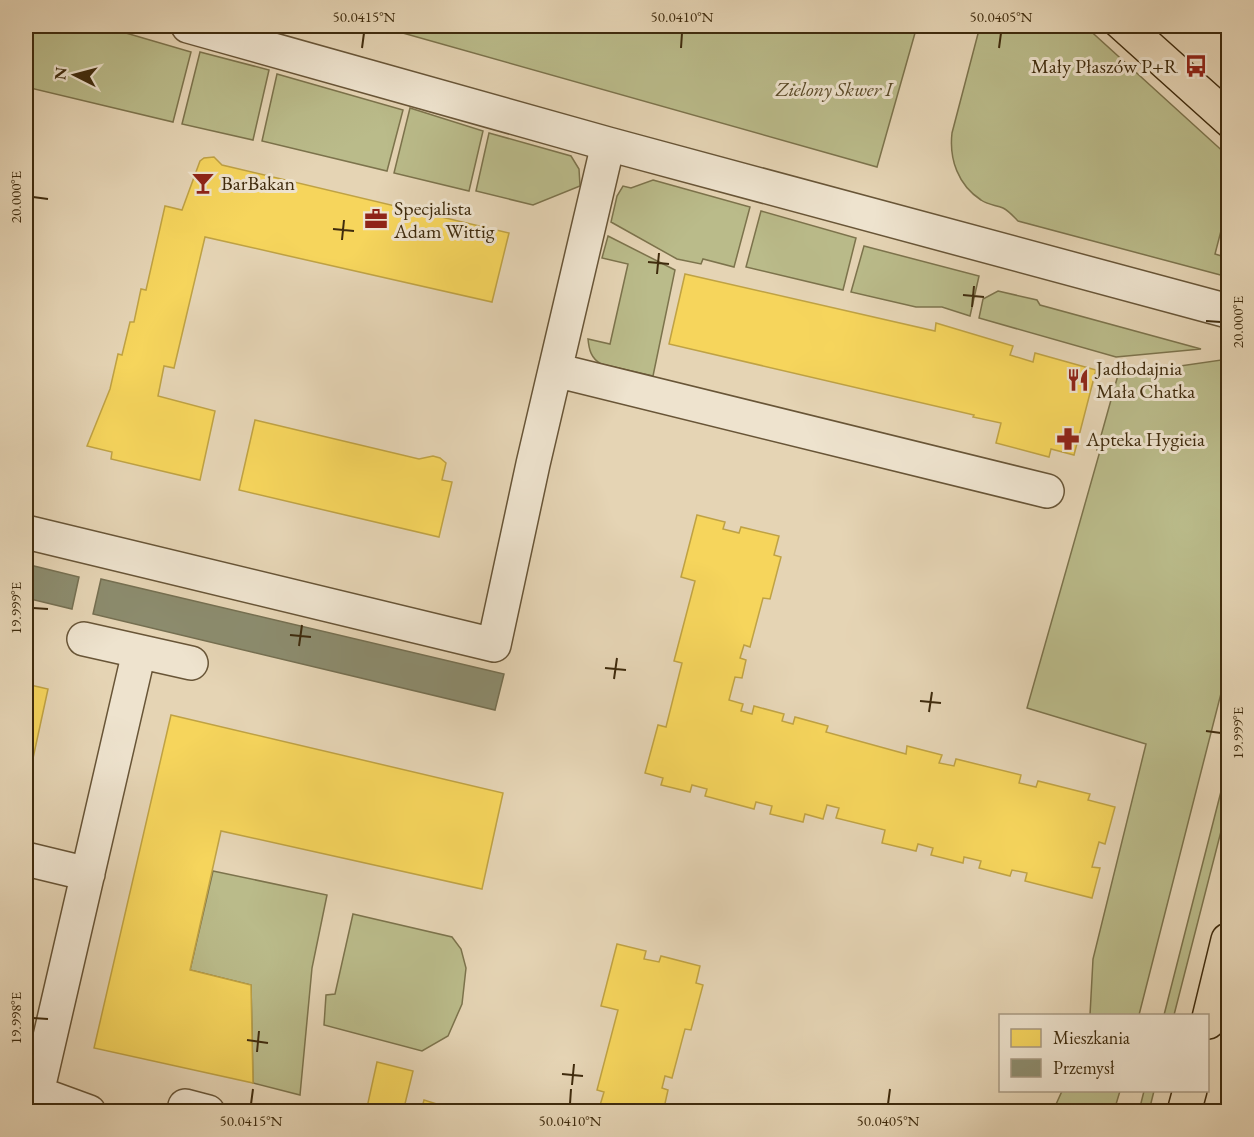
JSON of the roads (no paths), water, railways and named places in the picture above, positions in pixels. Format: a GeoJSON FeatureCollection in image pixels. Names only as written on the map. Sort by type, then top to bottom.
{"type":"FeatureCollection","features":[{"type":"Feature","properties":{"kind":"main road"},"geometry":{"type":"LineString","coordinates":[[1209,1018],[1228,940]]}},
{"type":"Feature","properties":{"kind":"main road"},"geometry":{"type":"LineString","coordinates":[[1184,1112],[1189,1092]]}},
{"type":"Feature","properties":{"kind":"street"},"geometry":{"type":"LineString","coordinates":[[188,26],[608,144],[1228,311]]}},
{"type":"Feature","properties":{"kind":"street"},"geometry":{"type":"LineString","coordinates":[[26,532],[494,645],[608,144]]}},
{"type":"Feature","properties":{"kind":"street"},"geometry":{"type":"LineString","coordinates":[[555,370],[1047,491]]}},
{"type":"Feature","properties":{"kind":"street"},"geometry":{"type":"LineString","coordinates":[[84,639],[191,663]]}},
{"type":"Feature","properties":{"kind":"street"},"geometry":{"type":"LineString","coordinates":[[89,1112],[31,1091],[88,874],[139,652]]}},
{"type":"Feature","properties":{"kind":"street"},"geometry":{"type":"LineString","coordinates":[[26,859],[88,874]]}},
{"type":"Feature","properties":{"kind":"tram line"},"geometry":{"type":"LineString","coordinates":[[1099,26],[1228,142]]}},
{"type":"Feature","properties":{"kind":"tram line"},"geometry":{"type":"LineString","coordinates":[[1151,26],[1228,95]]}},
{"type":"Feature","properties":{"kind":"place","name":"Mały Płaszów P+R"},"geometry":{"type":"Point","coordinates":[1196,66]}},
{"type":"Feature","properties":{"kind":"place","name":"BarBakan"},"geometry":{"type":"Point","coordinates":[203,183]}},
{"type":"Feature","properties":{"kind":"place","name":"Specjalista Adam Wittig"},"geometry":{"type":"Point","coordinates":[376,219]}},
{"type":"Feature","properties":{"kind":"place","name":"Jadłodajnia Mała Chatka"},"geometry":{"type":"Point","coordinates":[1078,380]}},
{"type":"Feature","properties":{"kind":"place","name":"Apteka Hygieia"},"geometry":{"type":"Point","coordinates":[1068,439]}},
{"type":"Feature","properties":{"kind":"park label","name":"Zielony Skwer I"},"geometry":{"type":"Point","coordinates":[834,89]}}]}
